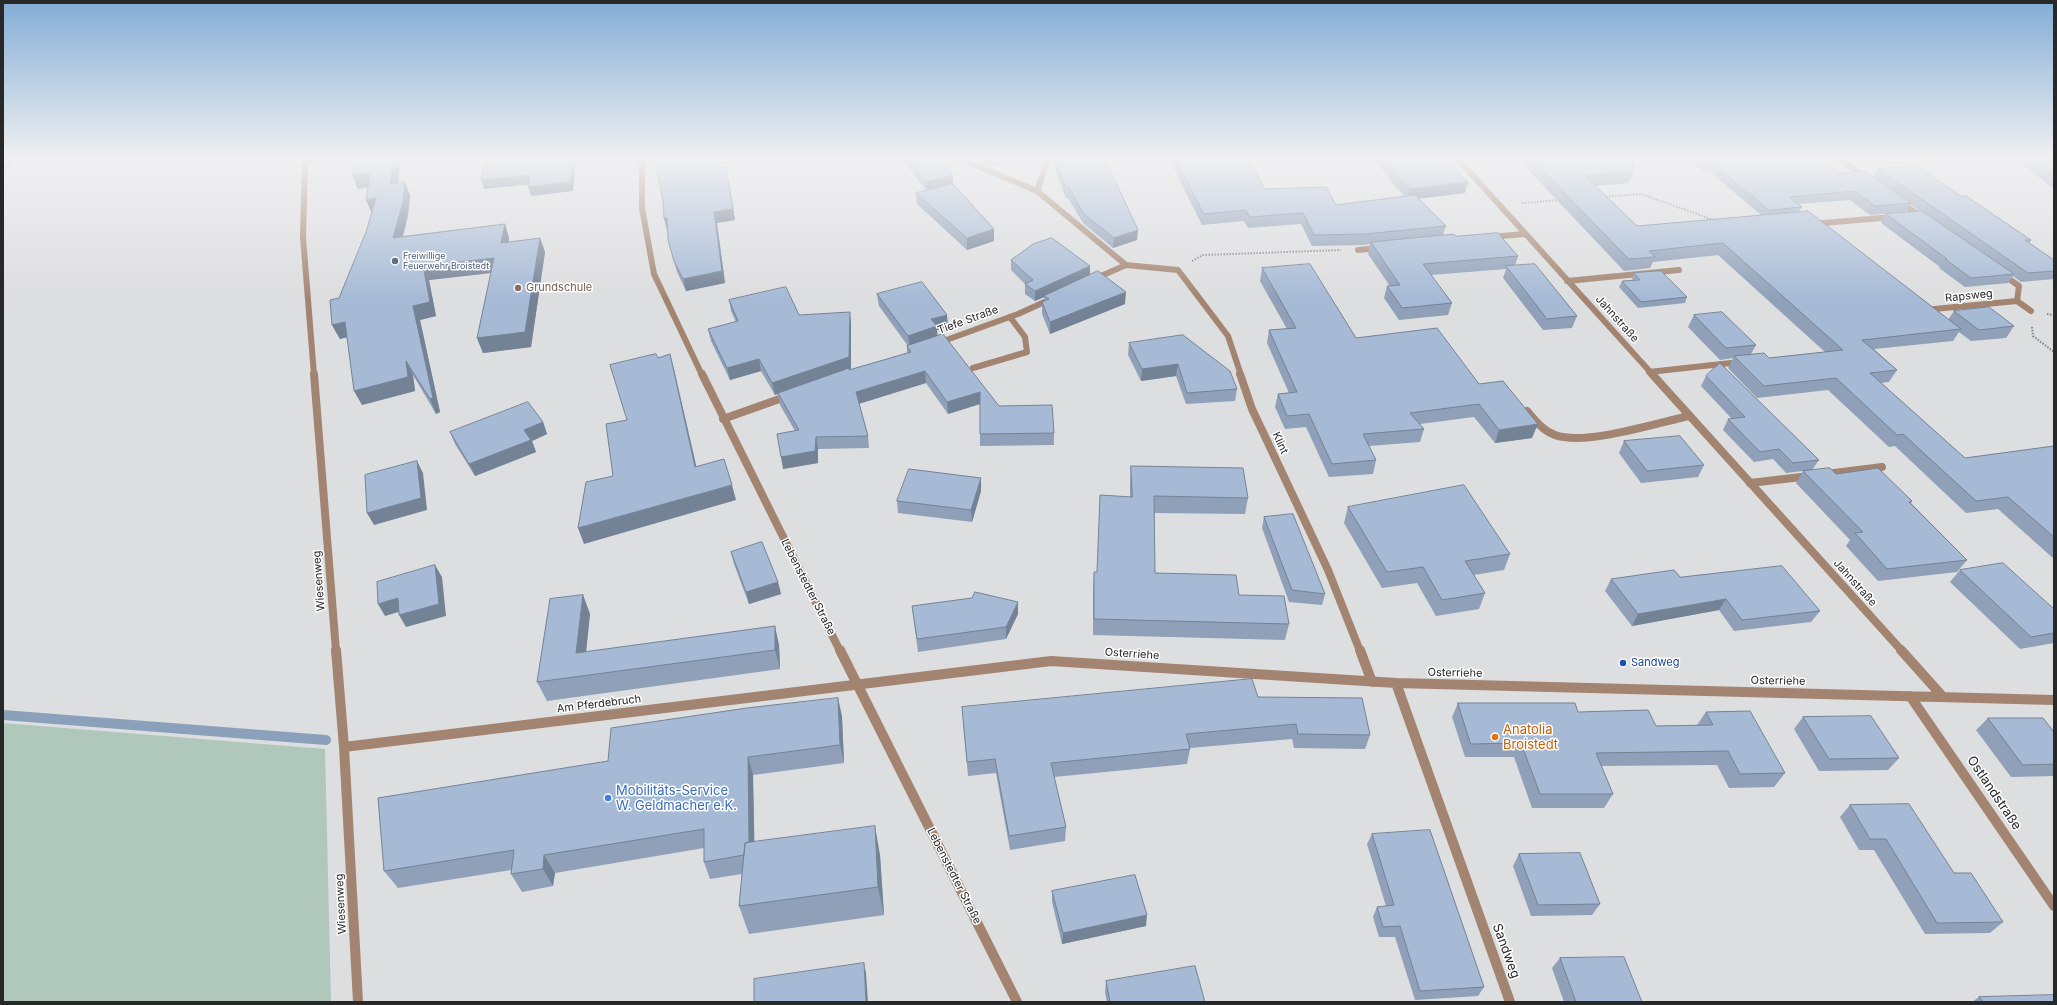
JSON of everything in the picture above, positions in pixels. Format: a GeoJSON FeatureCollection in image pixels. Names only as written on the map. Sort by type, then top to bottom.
{"type":"FeatureCollection","features":[{"type":"Feature","properties":{"kind":"street","name":"Wiesenweg"},"geometry":{"type":"LineString","coordinates":[[304,206],[303,237],[344,747],[358,1002]]}},
{"type":"Feature","properties":{"kind":"street","name":"Lebenstedter Straße"},"geometry":{"type":"LineString","coordinates":[[642,206],[654,274],[723,419],[1017,1002]]}},
{"type":"Feature","properties":{"kind":"street"},"geometry":{"type":"LineString","coordinates":[[1055,206],[1126,265]]}},
{"type":"Feature","properties":{"kind":"street","name":"Jahnstraße"},"geometry":{"type":"LineString","coordinates":[[1500,206],[1943,697]]}},
{"type":"Feature","properties":{"kind":"street"},"geometry":{"type":"LineString","coordinates":[[1905,206],[1931,224]]}},
{"type":"Feature","properties":{"kind":"street"},"geometry":{"type":"LineString","coordinates":[[1910,215],[1918,215]]}},
{"type":"Feature","properties":{"kind":"street"},"geometry":{"type":"LineString","coordinates":[[1823,223],[1902,216]]}},
{"type":"Feature","properties":{"kind":"street"},"geometry":{"type":"LineString","coordinates":[[1486,238],[1525,234]]}},
{"type":"Feature","properties":{"kind":"street"},"geometry":{"type":"LineString","coordinates":[[1358,250],[1382,248]]}},
{"type":"Feature","properties":{"kind":"street"},"geometry":{"type":"LineString","coordinates":[[1090,281],[1126,265],[1178,270]]}},
{"type":"Feature","properties":{"kind":"street","name":"Rapsweg"},"geometry":{"type":"LineString","coordinates":[[1922,310],[2017,301],[2019,286],[1994,268]]}},
{"type":"Feature","properties":{"kind":"street","name":"Klint"},"geometry":{"type":"LineString","coordinates":[[1178,270],[1228,336],[1252,409],[1328,570],[1372,682]]}},
{"type":"Feature","properties":{"kind":"street","name":"Jahnstraße"},"geometry":{"type":"LineString","coordinates":[[1567,281],[1679,270]]}},
{"type":"Feature","properties":{"kind":"street","name":"Tiefe Straße"},"geometry":{"type":"LineString","coordinates":[[929,346],[1010,317],[1061,294]]}},
{"type":"Feature","properties":{"kind":"street"},"geometry":{"type":"LineString","coordinates":[[2017,301],[2031,311]]}},
{"type":"Feature","properties":{"kind":"street"},"geometry":{"type":"LineString","coordinates":[[973,368],[1026,352],[1028,345],[1025,336],[1010,317]]}},
{"type":"Feature","properties":{"kind":"street"},"geometry":{"type":"LineString","coordinates":[[1649,372],[1747,361]]}},
{"type":"Feature","properties":{"kind":"street"},"geometry":{"type":"LineString","coordinates":[[723,419],[796,393]]}},
{"type":"Feature","properties":{"kind":"street"},"geometry":{"type":"LineString","coordinates":[[1527,412],[1544,429],[1557,436],[1570,437],[1607,433],[1689,416]]}},
{"type":"Feature","properties":{"kind":"street"},"geometry":{"type":"LineString","coordinates":[[1750,483],[1882,467]]}},
{"type":"Feature","properties":{"kind":"street","name":"Osterriehe"},"geometry":{"type":"LineString","coordinates":[[856,684],[1051,661],[1396,683],[2054,700]]}},
{"type":"Feature","properties":{"kind":"street","name":"Sandweg"},"geometry":{"type":"LineString","coordinates":[[1396,683],[1510,1002]]}},
{"type":"Feature","properties":{"kind":"street","name":"Am Pferdebruch"},"geometry":{"type":"LineString","coordinates":[[344,747],[856,684]]}},
{"type":"Feature","properties":{"kind":"street","name":"Ostlandstraße"},"geometry":{"type":"LineString","coordinates":[[1910,696],[2054,906]]}},
{"type":"Feature","properties":{"kind":"path"},"geometry":{"type":"LineString","coordinates":[[1675,206],[1720,222]]}},
{"type":"Feature","properties":{"kind":"path"},"geometry":{"type":"LineString","coordinates":[[1178,270],[1203,255],[1358,250]]}},
{"type":"Feature","properties":{"kind":"path"},"geometry":{"type":"LineString","coordinates":[[2031,311],[2033,336],[2054,352]]}},
{"type":"Feature","properties":{"kind":"green space"},"geometry":{"type":"Polygon","coordinates":[[[3,723],[325,749],[331,1002],[3,1002],[3,723]]]}},
{"type":"Feature","properties":{"kind":"building"},"geometry":{"type":"Polygon","coordinates":[[[374,206],[402,206],[393,238],[505,224],[501,243],[540,238],[525,332],[477,338],[494,258],[423,266],[430,302],[413,306],[433,398],[430,399],[406,361],[408,377],[354,391],[345,322],[332,325],[330,300],[339,298],[366,232],[374,206]]]}},
{"type":"Feature","properties":{"kind":"building"},"geometry":{"type":"Polygon","coordinates":[[[663,206],[732,206],[733,209],[714,212],[722,271],[683,279],[674,261],[668,240],[667,218],[664,218],[663,206]]]}},
{"type":"Feature","properties":{"kind":"building"},"geometry":{"type":"Polygon","coordinates":[[[931,206],[973,206],[994,229],[967,238],[931,206]]]}},
{"type":"Feature","properties":{"kind":"building"},"geometry":{"type":"Polygon","coordinates":[[[1079,206],[1127,206],[1138,230],[1114,238],[1083,213],[1079,206]]]}},
{"type":"Feature","properties":{"kind":"building"},"geometry":{"type":"Polygon","coordinates":[[[1200,206],[1426,206],[1446,226],[1365,234],[1314,235],[1303,213],[1250,217],[1246,210],[1204,214],[1200,206]]]}},
{"type":"Feature","properties":{"kind":"building"},"geometry":{"type":"Polygon","coordinates":[[[1577,206],[1616,206],[1637,226],[1808,211],[1961,329],[1862,340],[1897,370],[1870,373],[1965,458],[2054,446],[2054,537],[2008,497],[1976,501],[1903,434],[1897,435],[1836,378],[1764,386],[1734,356],[1764,353],[1769,358],[1843,350],[1723,243],[1649,251],[1655,257],[1629,259],[1577,206]]]}},
{"type":"Feature","properties":{"kind":"building"},"geometry":{"type":"Polygon","coordinates":[[[1764,206],[1802,207],[1769,210],[1764,206]]]}},
{"type":"Feature","properties":{"kind":"building"},"geometry":{"type":"Polygon","coordinates":[[[1931,206],[1981,206],[2031,240],[2025,240],[2054,260],[2054,271],[2028,273],[1931,206]]]}},
{"type":"Feature","properties":{"kind":"building"},"geometry":{"type":"Polygon","coordinates":[[[1922,211],[2014,274],[1971,278],[1886,214],[1922,211]]]}},
{"type":"Feature","properties":{"kind":"building"},"geometry":{"type":"Polygon","coordinates":[[[1498,233],[1518,256],[1423,264],[1452,303],[1402,308],[1387,286],[1400,285],[1371,242],[1454,234],[1456,236],[1498,233]]]}},
{"type":"Feature","properties":{"kind":"building"},"geometry":{"type":"Polygon","coordinates":[[[1052,238],[1090,266],[1035,291],[1025,284],[1033,280],[1011,260],[1033,244],[1052,238]]]}},
{"type":"Feature","properties":{"kind":"building"},"geometry":{"type":"Polygon","coordinates":[[[1310,264],[1356,338],[1437,328],[1479,384],[1503,381],[1538,424],[1499,430],[1479,404],[1410,413],[1424,429],[1363,434],[1376,460],[1332,464],[1309,414],[1287,416],[1278,394],[1297,392],[1269,330],[1296,328],[1262,268],[1310,264]]]}},
{"type":"Feature","properties":{"kind":"building"},"geometry":{"type":"Polygon","coordinates":[[[1535,264],[1577,316],[1547,319],[1506,266],[1535,264]]]}},
{"type":"Feature","properties":{"kind":"building"},"geometry":{"type":"Polygon","coordinates":[[[1098,271],[1126,292],[1050,322],[1042,302],[1049,299],[1044,296],[1098,271]]]}},
{"type":"Feature","properties":{"kind":"building"},"geometry":{"type":"Polygon","coordinates":[[[1661,271],[1687,297],[1641,302],[1622,281],[1640,280],[1634,273],[1661,271]]]}},
{"type":"Feature","properties":{"kind":"building"},"geometry":{"type":"Polygon","coordinates":[[[922,282],[947,315],[931,319],[937,326],[908,336],[877,294],[922,282]]]}},
{"type":"Feature","properties":{"kind":"building"},"geometry":{"type":"Polygon","coordinates":[[[786,287],[799,315],[850,312],[849,357],[772,383],[759,359],[727,368],[708,329],[738,321],[729,300],[786,287]]]}},
{"type":"Feature","properties":{"kind":"building"},"geometry":{"type":"Polygon","coordinates":[[[1989,307],[2014,326],[1979,330],[1954,311],[1989,307]]]}},
{"type":"Feature","properties":{"kind":"building"},"geometry":{"type":"Polygon","coordinates":[[[1722,312],[1756,345],[1726,348],[1694,315],[1722,312]]]}},
{"type":"Feature","properties":{"kind":"building"},"geometry":{"type":"Polygon","coordinates":[[[943,334],[999,406],[1052,405],[1054,433],[980,434],[980,392],[947,402],[925,371],[856,392],[868,436],[816,437],[815,451],[781,457],[777,434],[799,430],[778,393],[849,368],[849,370],[911,352],[907,346],[943,334]]]}},
{"type":"Feature","properties":{"kind":"building"},"geometry":{"type":"Polygon","coordinates":[[[1183,335],[1230,371],[1237,389],[1187,393],[1178,364],[1142,369],[1129,343],[1183,335]]]}},
{"type":"Feature","properties":{"kind":"building"},"geometry":{"type":"Polygon","coordinates":[[[656,354],[658,358],[670,354],[695,467],[724,459],[732,485],[578,528],[586,482],[613,476],[606,424],[627,420],[610,365],[656,354]]]}},
{"type":"Feature","properties":{"kind":"building"},"geometry":{"type":"Polygon","coordinates":[[[1720,363],[1819,460],[1793,463],[1779,449],[1760,452],[1728,419],[1745,417],[1706,376],[1720,363]]]}},
{"type":"Feature","properties":{"kind":"building"},"geometry":{"type":"Polygon","coordinates":[[[528,402],[543,422],[524,430],[531,440],[469,464],[450,432],[528,402]]]}},
{"type":"Feature","properties":{"kind":"building"},"geometry":{"type":"Polygon","coordinates":[[[1680,436],[1704,465],[1647,471],[1624,441],[1680,436]]]}},
{"type":"Feature","properties":{"kind":"building"},"geometry":{"type":"Polygon","coordinates":[[[417,461],[421,498],[367,513],[365,475],[417,461]]]}},
{"type":"Feature","properties":{"kind":"building"},"geometry":{"type":"Polygon","coordinates":[[[1131,466],[1243,468],[1248,498],[1154,496],[1155,573],[1236,575],[1239,595],[1284,596],[1289,624],[1094,619],[1094,572],[1097,572],[1100,495],[1132,497],[1131,466]]]}},
{"type":"Feature","properties":{"kind":"building"},"geometry":{"type":"Polygon","coordinates":[[[1830,468],[1836,474],[1878,468],[1912,501],[1909,502],[1967,560],[1887,569],[1855,533],[1863,532],[1803,471],[1830,468]]]}},
{"type":"Feature","properties":{"kind":"building"},"geometry":{"type":"Polygon","coordinates":[[[909,469],[981,478],[971,510],[897,501],[909,469]]]}},
{"type":"Feature","properties":{"kind":"building"},"geometry":{"type":"Polygon","coordinates":[[[1464,485],[1510,554],[1465,561],[1485,593],[1442,600],[1423,567],[1387,572],[1348,507],[1464,485]]]}},
{"type":"Feature","properties":{"kind":"building"},"geometry":{"type":"Polygon","coordinates":[[[1293,514],[1325,594],[1292,590],[1264,517],[1293,514]]]}},
{"type":"Feature","properties":{"kind":"building"},"geometry":{"type":"Polygon","coordinates":[[[762,542],[778,582],[746,592],[731,552],[762,542]]]}},
{"type":"Feature","properties":{"kind":"building"},"geometry":{"type":"Polygon","coordinates":[[[2003,563],[2054,609],[2054,633],[2031,637],[1960,570],[2003,563]]]}},
{"type":"Feature","properties":{"kind":"building"},"geometry":{"type":"Polygon","coordinates":[[[435,565],[439,604],[399,615],[398,598],[378,604],[377,582],[435,565]]]}},
{"type":"Feature","properties":{"kind":"building"},"geometry":{"type":"Polygon","coordinates":[[[1782,566],[1820,611],[1742,620],[1726,599],[1638,614],[1611,579],[1674,570],[1680,577],[1782,566]]]}},
{"type":"Feature","properties":{"kind":"building"},"geometry":{"type":"Polygon","coordinates":[[[975,592],[1018,602],[1006,627],[917,639],[912,606],[972,598],[975,592]]]}},
{"type":"Feature","properties":{"kind":"building"},"geometry":{"type":"Polygon","coordinates":[[[583,595],[576,653],[775,626],[775,650],[537,682],[550,599],[583,595]]]}},
{"type":"Feature","properties":{"kind":"building"},"geometry":{"type":"Polygon","coordinates":[[[1252,679],[1258,697],[1362,698],[1370,735],[1298,734],[1296,724],[1186,734],[1190,749],[1051,763],[1066,827],[1009,836],[995,759],[967,762],[962,707],[1252,679]]]}},
{"type":"Feature","properties":{"kind":"building"},"geometry":{"type":"Polygon","coordinates":[[[838,698],[840,745],[748,757],[749,842],[745,843],[744,855],[704,862],[704,829],[544,855],[543,869],[511,874],[514,850],[384,871],[378,798],[608,761],[611,728],[747,708],[838,698]]]}},
{"type":"Feature","properties":{"kind":"building"},"geometry":{"type":"Polygon","coordinates":[[[1458,703],[1575,703],[1578,712],[1648,710],[1656,726],[1713,725],[1706,712],[1750,711],[1785,773],[1740,774],[1728,751],[1596,753],[1613,794],[1540,794],[1521,743],[1471,744],[1458,703]]]}},
{"type":"Feature","properties":{"kind":"building"},"geometry":{"type":"Polygon","coordinates":[[[1871,716],[1899,758],[1829,759],[1803,717],[1871,716]]]}},
{"type":"Feature","properties":{"kind":"building"},"geometry":{"type":"Polygon","coordinates":[[[1988,718],[2043,718],[2054,732],[2054,764],[2023,765],[1988,718]]]}},
{"type":"Feature","properties":{"kind":"building"},"geometry":{"type":"Polygon","coordinates":[[[1909,804],[1954,873],[1971,873],[2003,922],[1937,923],[1886,839],[1870,839],[1850,805],[1909,804]]]}},
{"type":"Feature","properties":{"kind":"building"},"geometry":{"type":"Polygon","coordinates":[[[875,826],[878,887],[739,906],[745,843],[875,826]]]}},
{"type":"Feature","properties":{"kind":"building"},"geometry":{"type":"Polygon","coordinates":[[[1430,830],[1484,987],[1420,991],[1400,926],[1383,927],[1377,907],[1394,905],[1372,834],[1430,830]]]}},
{"type":"Feature","properties":{"kind":"building"},"geometry":{"type":"Polygon","coordinates":[[[1580,853],[1600,904],[1538,905],[1519,854],[1580,853]]]}},
{"type":"Feature","properties":{"kind":"building"},"geometry":{"type":"Polygon","coordinates":[[[1135,875],[1147,915],[1063,933],[1052,891],[1135,875]]]}},
{"type":"Feature","properties":{"kind":"building"},"geometry":{"type":"Polygon","coordinates":[[[1624,957],[1642,1002],[1576,1002],[1560,958],[1624,957]]]}},
{"type":"Feature","properties":{"kind":"building"},"geometry":{"type":"Polygon","coordinates":[[[864,963],[866,1002],[754,1002],[754,979],[864,963]]]}},
{"type":"Feature","properties":{"kind":"building"},"geometry":{"type":"Polygon","coordinates":[[[1195,966],[1205,1002],[1110,1002],[1106,981],[1195,966]]]}},
{"type":"Feature","properties":{"kind":"building"},"geometry":{"type":"Polygon","coordinates":[[[2054,995],[2054,1002],[1983,1002],[1979,997],[2054,995]]]}},
{"type":"Feature","properties":{"kind":"waterway"},"geometry":{"type":"LineString","coordinates":[[3,715],[326,740]]}},
{"type":"Feature","properties":{"kind":"place","name":"Freiwillige Feuerwehr Broistedt"},"geometry":{"type":"Point","coordinates":[395,261]}},
{"type":"Feature","properties":{"kind":"place","name":"Grundschule"},"geometry":{"type":"Point","coordinates":[518,288]}},
{"type":"Feature","properties":{"kind":"place","name":"Sandweg"},"geometry":{"type":"Point","coordinates":[1623,663]}},
{"type":"Feature","properties":{"kind":"place","name":"Anatolia Broistedt"},"geometry":{"type":"Point","coordinates":[1495,737]}},
{"type":"Feature","properties":{"kind":"place","name":"Mobilitäts-Service W. Geldmacher e.K."},"geometry":{"type":"Point","coordinates":[608,798]}}]}
